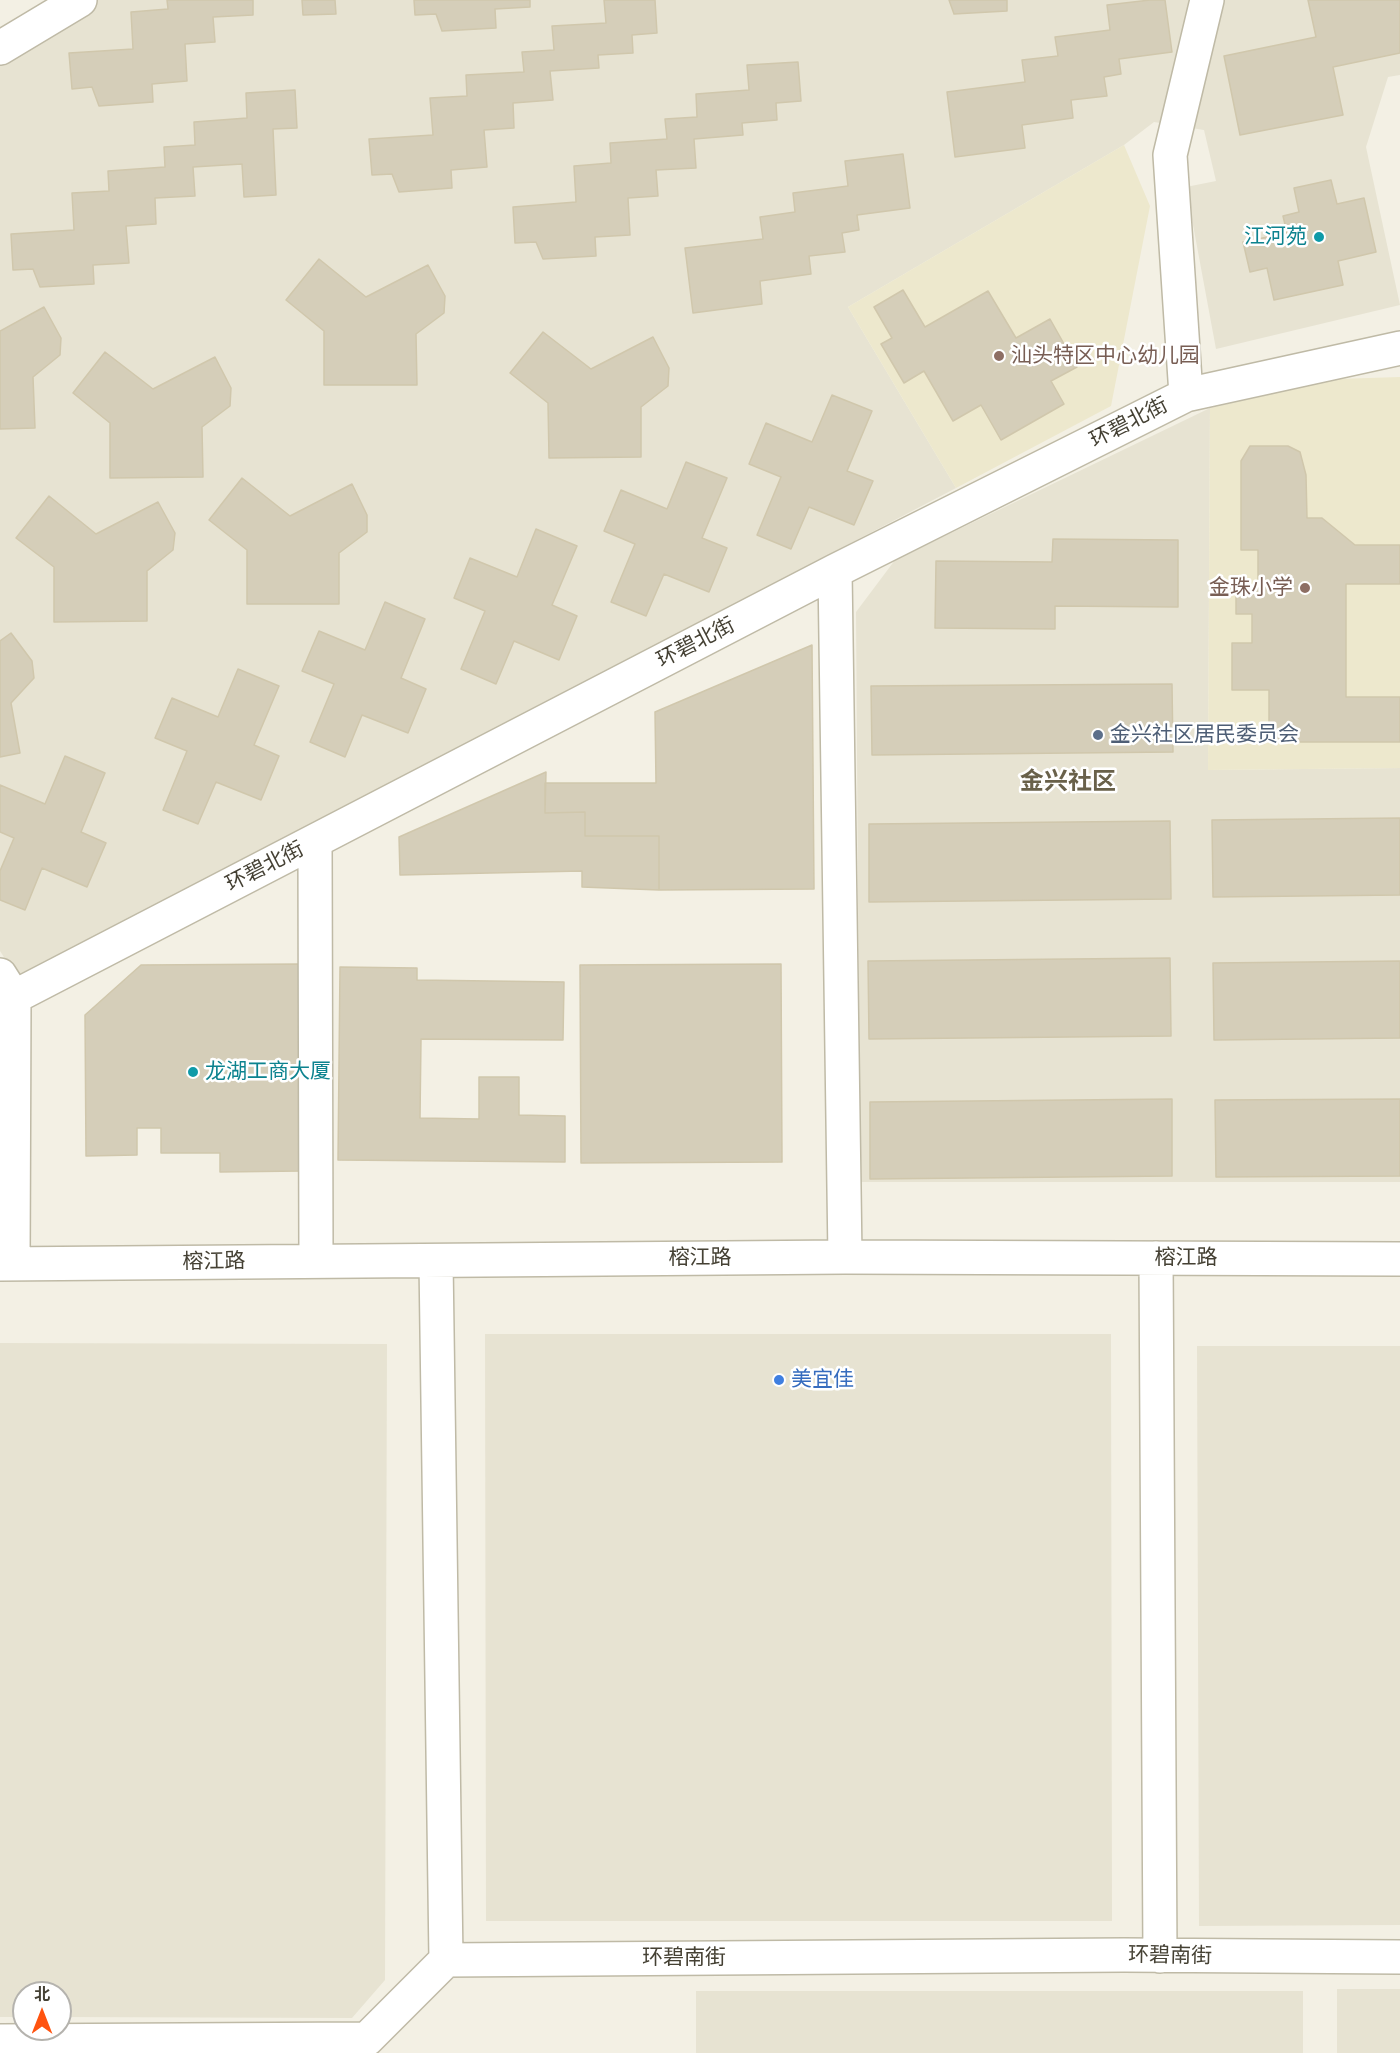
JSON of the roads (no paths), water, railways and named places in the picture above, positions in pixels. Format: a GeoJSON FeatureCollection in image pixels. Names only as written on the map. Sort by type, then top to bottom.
{"type":"FeatureCollection","features":[{"type":"Feature","properties":{"kind":"street"},"geometry":{"type":"LineString","coordinates":[[0,48],[80,0]]}},
{"type":"Feature","properties":{"kind":"street"},"geometry":{"type":"LineString","coordinates":[[1186,395],[1170,155],[1207,0]]}},
{"type":"Feature","properties":{"kind":"street","name":"环碧北街"},"geometry":{"type":"LineString","coordinates":[[7,986],[315,841],[835,571],[1186,395],[1400,348]]}},
{"type":"Feature","properties":{"kind":"street"},"geometry":{"type":"LineString","coordinates":[[835,571],[845,1257]]}},
{"type":"Feature","properties":{"kind":"street"},"geometry":{"type":"LineString","coordinates":[[315,841],[316,1261]]}},
{"type":"Feature","properties":{"kind":"street"},"geometry":{"type":"LineString","coordinates":[[6,1264],[7,986]]}},
{"type":"Feature","properties":{"kind":"street","name":"榕江路"},"geometry":{"type":"LineString","coordinates":[[6,1264],[845,1257],[1400,1259]]}},
{"type":"Feature","properties":{"kind":"street"},"geometry":{"type":"LineString","coordinates":[[1156,1258],[1160,1956]]}},
{"type":"Feature","properties":{"kind":"street"},"geometry":{"type":"LineString","coordinates":[[0,2041],[367,2046],[446,1960],[436,1261]]}},
{"type":"Feature","properties":{"kind":"street","name":"环碧南街"},"geometry":{"type":"LineString","coordinates":[[446,1960],[1160,1956],[1400,1958]]}},
{"type":"Feature","properties":{"kind":"place","name":"江河苑"},"geometry":{"type":"Point","coordinates":[1319,237]}},
{"type":"Feature","properties":{"kind":"place","name":"汕头特区中心幼儿园"},"geometry":{"type":"Point","coordinates":[999,356]}},
{"type":"Feature","properties":{"kind":"place","name":"金珠小学"},"geometry":{"type":"Point","coordinates":[1305,588]}},
{"type":"Feature","properties":{"kind":"place","name":"金兴社区居民委员会"},"geometry":{"type":"Point","coordinates":[1098,735]}},
{"type":"Feature","properties":{"kind":"place","name":"龙湖工商大厦"},"geometry":{"type":"Point","coordinates":[193,1072]}},
{"type":"Feature","properties":{"kind":"place","name":"美宜佳"},"geometry":{"type":"Point","coordinates":[779,1380]}},
{"type":"Feature","properties":{"kind":"district","name":"金兴社区"},"geometry":{"type":"Point","coordinates":[1068,782]}}]}
